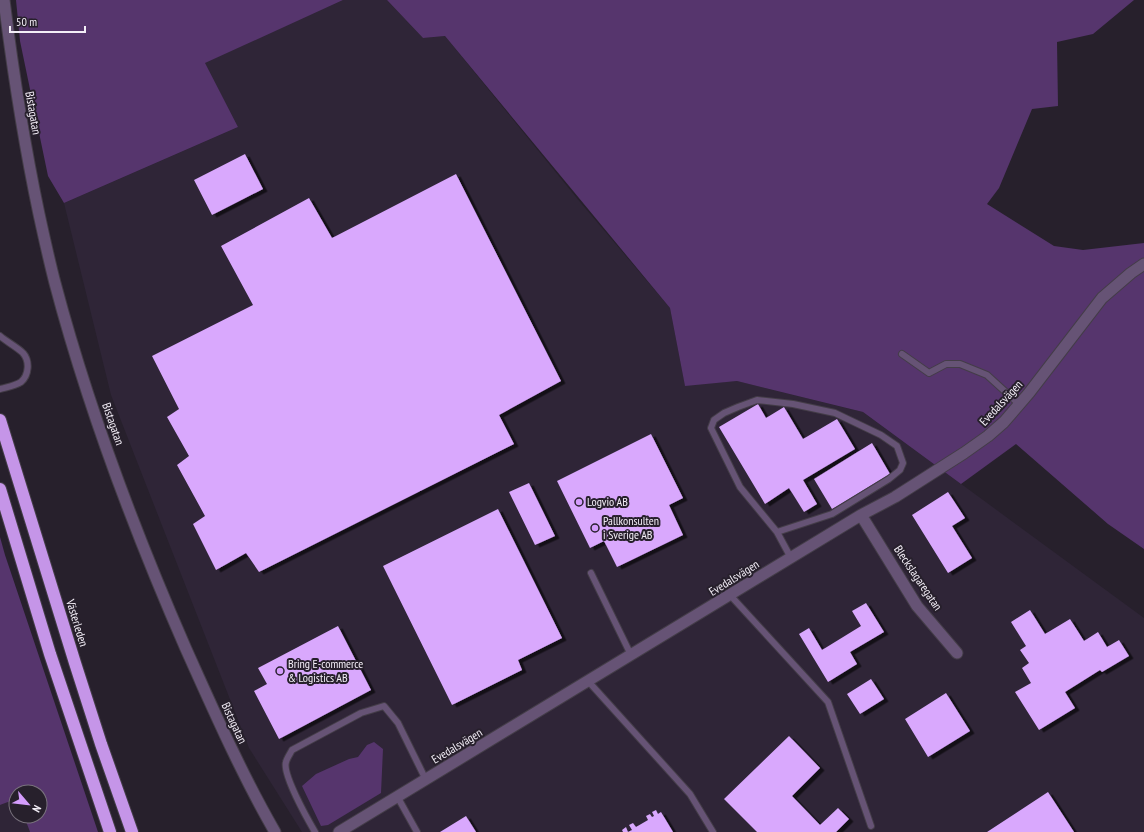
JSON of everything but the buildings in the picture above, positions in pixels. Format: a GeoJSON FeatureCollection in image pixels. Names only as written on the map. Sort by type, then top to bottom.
{"type":"FeatureCollection","features":[{"type":"Feature","properties":{"kind":"highway","name":"Västerleden"},"geometry":{"type":"LineString","coordinates":[[0,420],[77,670],[132,832]]}},
{"type":"Feature","properties":{"kind":"highway"},"geometry":{"type":"LineString","coordinates":[[0,489],[50,654],[110,832]]}},
{"type":"Feature","properties":{"kind":"street","name":"Bistagatan"},"geometry":{"type":"LineString","coordinates":[[4,0],[16,93],[32,180],[55,282],[84,380],[125,500],[158,583],[207,698],[234,756],[275,832]]}},
{"type":"Feature","properties":{"kind":"street","name":"Evedalsvägen"},"geometry":{"type":"LineString","coordinates":[[339,832],[861,515],[894,497],[964,453],[1004,422],[1020,405],[1102,298],[1144,264]]}},
{"type":"Feature","properties":{"kind":"street","name":"Bleckslagaregatan"},"geometry":{"type":"LineString","coordinates":[[861,515],[917,606],[957,653]]}},
{"type":"Feature","properties":{"kind":"lane"},"geometry":{"type":"LineString","coordinates":[[0,336],[22,352],[27,360],[28,366],[27,372],[20,382],[13,386],[0,389]]}},
{"type":"Feature","properties":{"kind":"lane"},"geometry":{"type":"LineString","coordinates":[[902,354],[929,373],[946,364],[960,364],[987,375],[1020,405]]}},
{"type":"Feature","properties":{"kind":"lane"},"geometry":{"type":"LineString","coordinates":[[777,532],[832,514],[889,479],[900,470],[903,463],[897,446],[881,435],[836,413],[793,404],[757,400],[724,413],[714,420],[711,428],[740,487],[777,532],[791,558]]}},
{"type":"Feature","properties":{"kind":"lane"},"geometry":{"type":"LineString","coordinates":[[591,573],[630,655]]}},
{"type":"Feature","properties":{"kind":"lane"},"geometry":{"type":"LineString","coordinates":[[730,595],[828,702],[871,826]]}},
{"type":"Feature","properties":{"kind":"lane"},"geometry":{"type":"LineString","coordinates":[[588,680],[690,794],[713,832]]}},
{"type":"Feature","properties":{"kind":"lane"},"geometry":{"type":"LineString","coordinates":[[315,832],[292,787],[286,770],[286,762],[292,750],[361,713],[384,706],[398,723],[426,780]]}},
{"type":"Feature","properties":{"kind":"lane"},"geometry":{"type":"LineString","coordinates":[[397,796],[417,832]]}},
{"type":"Feature","properties":{"kind":"shaded area"},"geometry":{"type":"Polygon","coordinates":[[[16,0],[343,0],[205,63],[238,127],[64,203],[48,176],[20,41],[16,0]]]}},
{"type":"Feature","properties":{"kind":"shaded area"},"geometry":{"type":"Polygon","coordinates":[[[343,0],[387,0],[423,38],[445,36],[580,202],[670,308],[685,385],[737,381],[863,412],[1144,618],[1144,832],[302,832],[249,748],[111,395],[64,203],[238,127],[204,63],[343,0]]]}},
{"type":"Feature","properties":{"kind":"shaded area"},"geometry":{"type":"Polygon","coordinates":[[[387,0],[1134,0],[1093,34],[1057,42],[1058,106],[1032,109],[999,188],[987,204],[1054,246],[1083,250],[1144,243],[1144,549],[1108,524],[1016,444],[961,484],[863,412],[737,381],[685,386],[670,308],[445,36],[423,38],[387,0]]]}},
{"type":"Feature","properties":{"kind":"shaded area"},"geometry":{"type":"Polygon","coordinates":[[[0,537],[98,832],[30,832],[27,824],[48,824],[48,784],[8,784],[8,802],[0,805],[0,537]]]}},
{"type":"Feature","properties":{"kind":"shaded area"},"geometry":{"type":"Polygon","coordinates":[[[374,742],[383,749],[381,793],[328,825],[321,826],[302,786],[316,774],[349,759],[358,757],[367,745],[374,742]]]}},
{"type":"Feature","properties":{"kind":"shaded area"},"geometry":{"type":"Polygon","coordinates":[[[8,802],[8,824],[27,824],[30,832],[0,832],[0,805],[8,802]]]}},
{"type":"Feature","properties":{"kind":"place","name":"Logvio AB"},"geometry":{"type":"Point","coordinates":[579,502]}},
{"type":"Feature","properties":{"kind":"place","name":"Pallkonsulten i Sverige AB"},"geometry":{"type":"Point","coordinates":[595,528]}},
{"type":"Feature","properties":{"kind":"place","name":"Bring E-commerce & Logistics AB"},"geometry":{"type":"Point","coordinates":[280,671]}}]}
